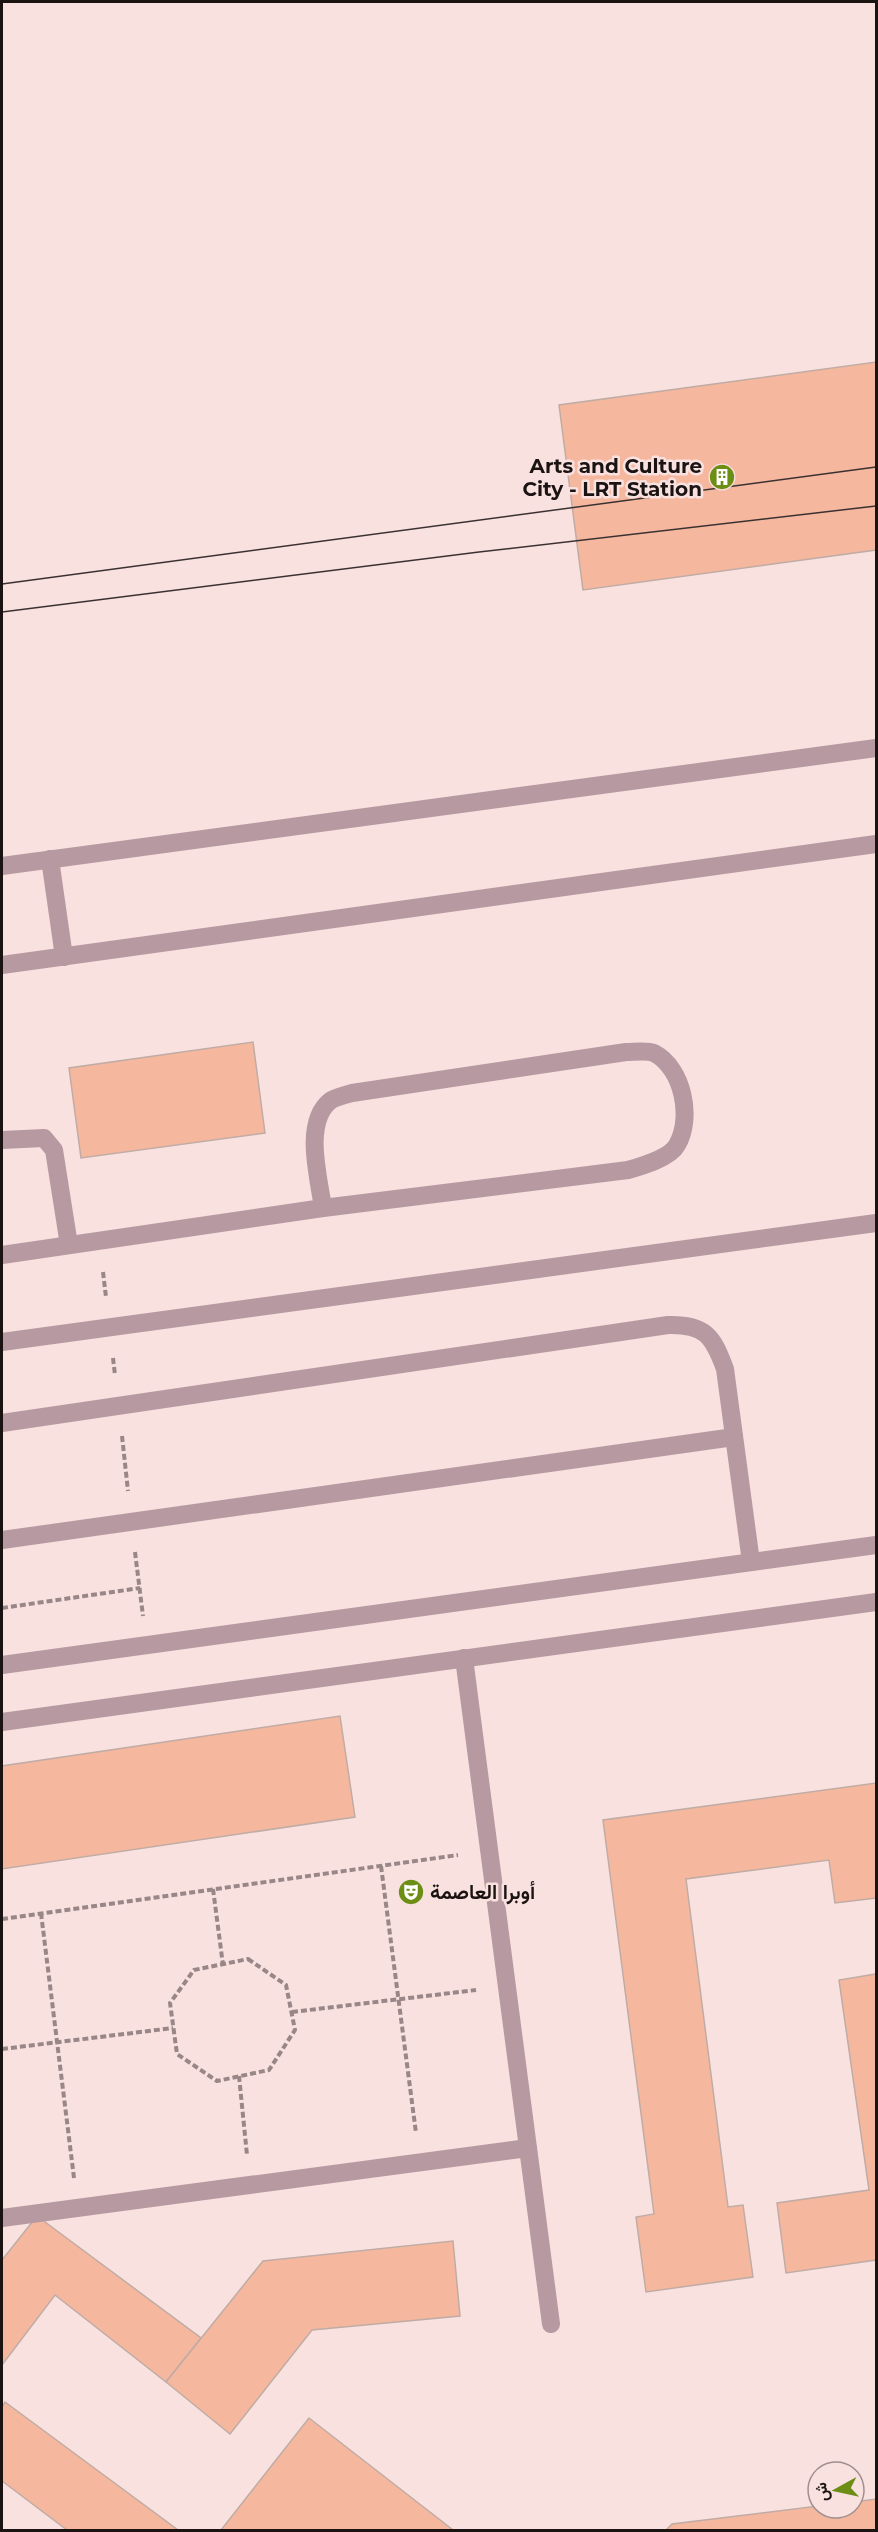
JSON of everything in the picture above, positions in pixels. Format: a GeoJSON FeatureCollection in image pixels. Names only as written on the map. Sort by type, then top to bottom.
{"type":"FeatureCollection","features":[{"type":"Feature","properties":{"kind":"street"},"geometry":{"type":"LineString","coordinates":[[2,866],[876,748]]}},
{"type":"Feature","properties":{"kind":"street"},"geometry":{"type":"LineString","coordinates":[[2,965],[876,844]]}},
{"type":"Feature","properties":{"kind":"street"},"geometry":{"type":"LineString","coordinates":[[50,859],[64,957]]}},
{"type":"Feature","properties":{"kind":"street"},"geometry":{"type":"LineString","coordinates":[[2,1255],[323,1208],[628,1170],[657,1161],[677,1147],[685,1121],[680,1087],[670,1066],[652,1052],[626,1052],[352,1093],[331,1100],[319,1116],[314,1141],[323,1208]]}},
{"type":"Feature","properties":{"kind":"street"},"geometry":{"type":"LineString","coordinates":[[2,1140],[44,1138],[54,1150],[69,1245]]}},
{"type":"Feature","properties":{"kind":"street"},"geometry":{"type":"LineString","coordinates":[[2,1342],[876,1223]]}},
{"type":"Feature","properties":{"kind":"street"},"geometry":{"type":"LineString","coordinates":[[2,1423],[644,1329],[689,1325],[705,1332],[716,1344],[725,1369],[751,1562]]}},
{"type":"Feature","properties":{"kind":"street"},"geometry":{"type":"LineString","coordinates":[[2,1540],[734,1437]]}},
{"type":"Feature","properties":{"kind":"street"},"geometry":{"type":"LineString","coordinates":[[2,1665],[876,1545]]}},
{"type":"Feature","properties":{"kind":"street"},"geometry":{"type":"LineString","coordinates":[[2,1722],[876,1602]]}},
{"type":"Feature","properties":{"kind":"street"},"geometry":{"type":"LineString","coordinates":[[464,1658],[551,2324]]}},
{"type":"Feature","properties":{"kind":"street"},"geometry":{"type":"LineString","coordinates":[[2,2218],[528,2148]]}},
{"type":"Feature","properties":{"kind":"path"},"geometry":{"type":"LineString","coordinates":[[2,1608],[140,1588]]}},
{"type":"Feature","properties":{"kind":"path"},"geometry":{"type":"LineString","coordinates":[[2,1919],[489,1851]]}},
{"type":"Feature","properties":{"kind":"path"},"geometry":{"type":"LineString","coordinates":[[381,1866],[420,2163]]}},
{"type":"Feature","properties":{"kind":"path"},"geometry":{"type":"LineString","coordinates":[[213,1889],[223,1965]]}},
{"type":"Feature","properties":{"kind":"path"},"geometry":{"type":"LineString","coordinates":[[41,1913],[77,2209]]}},
{"type":"Feature","properties":{"kind":"path"},"geometry":{"type":"LineString","coordinates":[[248,1959],[286,1985],[295,2030],[269,2070],[217,2081],[177,2054],[170,2003],[194,1970],[223,1965],[248,1959]]}},
{"type":"Feature","properties":{"kind":"path"},"geometry":{"type":"LineString","coordinates":[[292,2012],[506,1986]]}},
{"type":"Feature","properties":{"kind":"path"},"geometry":{"type":"LineString","coordinates":[[2,2049],[174,2028]]}},
{"type":"Feature","properties":{"kind":"path"},"geometry":{"type":"LineString","coordinates":[[239,2076],[249,2186]]}},
{"type":"Feature","properties":{"kind":"building","name":"Arts and Culture City - LRT Station"},"geometry":{"type":"Polygon","coordinates":[[[876,362],[876,550],[583,590],[559,405],[876,362]]]}},
{"type":"Feature","properties":{"kind":"building"},"geometry":{"type":"Polygon","coordinates":[[[253,1042],[265,1133],[81,1158],[69,1068],[253,1042]]]}},
{"type":"Feature","properties":{"kind":"building"},"geometry":{"type":"Polygon","coordinates":[[[340,1716],[355,1817],[2,1869],[2,1766],[340,1716]]]}},
{"type":"Feature","properties":{"kind":"building"},"geometry":{"type":"Polygon","coordinates":[[[876,1783],[876,1898],[835,1903],[829,1860],[686,1879],[728,2207],[743,2205],[753,2277],[646,2292],[636,2217],[654,2214],[603,1820],[876,1783]]]}},
{"type":"Feature","properties":{"kind":"building"},"geometry":{"type":"Polygon","coordinates":[[[876,1974],[876,2260],[786,2273],[777,2203],[869,2190],[839,1980],[876,1974]]]}},
{"type":"Feature","properties":{"kind":"building"},"geometry":{"type":"Polygon","coordinates":[[[37,2216],[201,2338],[166,2382],[55,2295],[2,2365],[2,2260],[37,2216]]]}},
{"type":"Feature","properties":{"kind":"building"},"geometry":{"type":"Polygon","coordinates":[[[453,2241],[460,2316],[312,2330],[230,2434],[166,2382],[263,2261],[453,2241]]]}},
{"type":"Feature","properties":{"kind":"building"},"geometry":{"type":"Polygon","coordinates":[[[5,2402],[178,2530],[67,2530],[2,2481],[2,2407],[5,2402]]]}},
{"type":"Feature","properties":{"kind":"building"},"geometry":{"type":"Polygon","coordinates":[[[309,2418],[453,2530],[221,2530],[309,2418]]]}},
{"type":"Feature","properties":{"kind":"building"},"geometry":{"type":"Polygon","coordinates":[[[876,2499],[876,2530],[666,2530],[672,2524],[806,2507],[806,2520],[866,2520],[866,2500],[876,2499]]]}},
{"type":"Feature","properties":{"kind":"tram line"},"geometry":{"type":"LineString","coordinates":[[2,584],[876,467]]}},
{"type":"Feature","properties":{"kind":"tram line"},"geometry":{"type":"LineString","coordinates":[[2,612],[479,552],[876,506]]}},
{"type":"Feature","properties":{"kind":"place","name":"Arts and Culture City - LRT Station"},"geometry":{"type":"Point","coordinates":[722,477]}},
{"type":"Feature","properties":{"kind":"place","name":"أوبرا العاصمة"},"geometry":{"type":"Point","coordinates":[411,1892]}}]}
